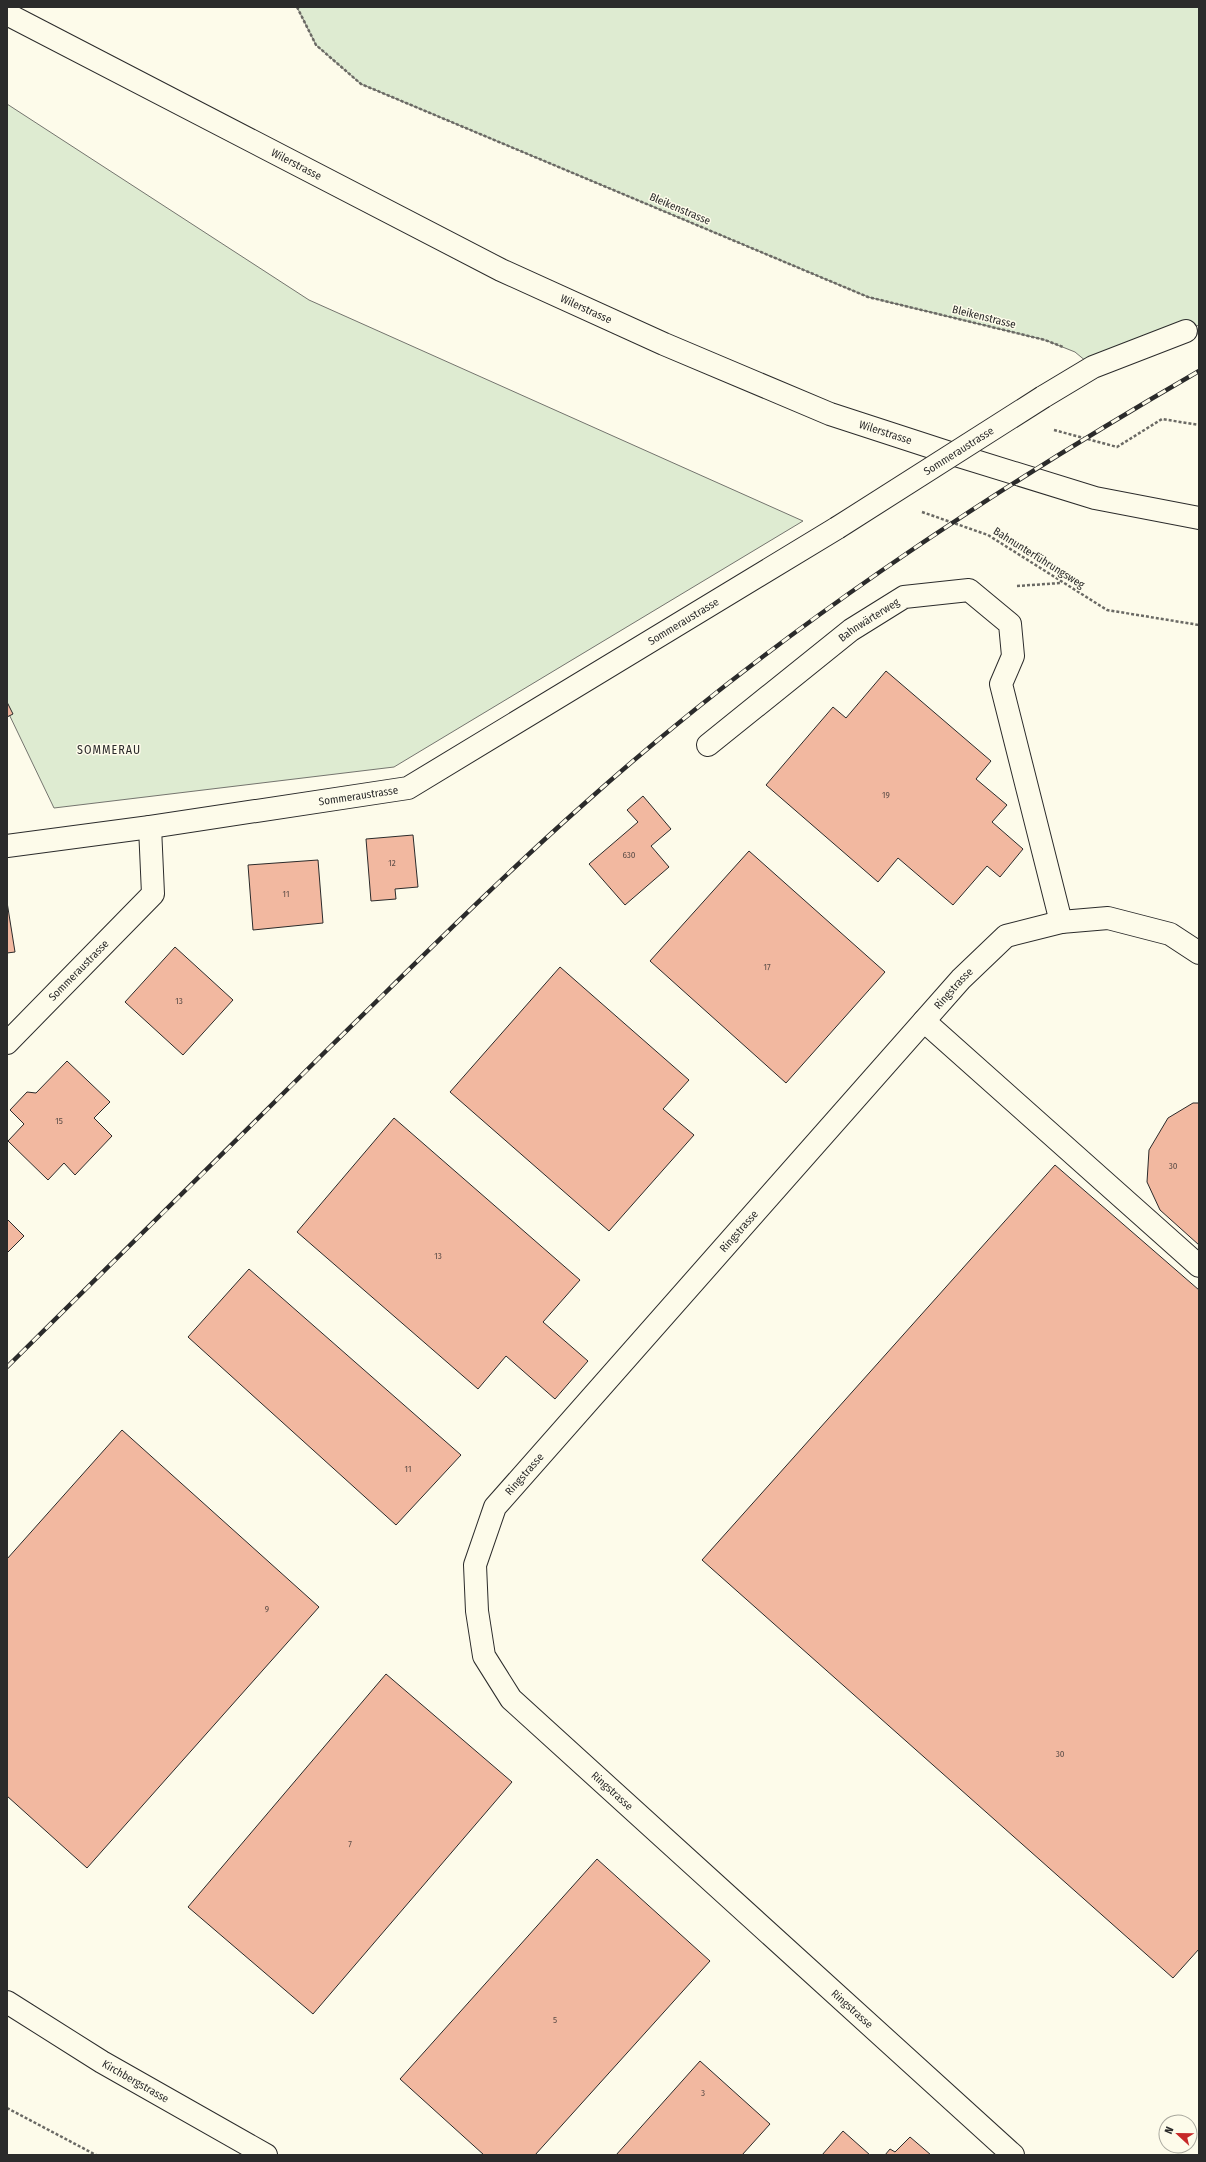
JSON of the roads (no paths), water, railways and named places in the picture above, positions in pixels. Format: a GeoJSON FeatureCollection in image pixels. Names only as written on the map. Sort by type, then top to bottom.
{"type":"FeatureCollection","features":[{"type":"Feature","properties":{"kind":"street","name":"Wilerstrasse"},"geometry":{"type":"LineString","coordinates":[[7,14],[501,270],[679,350],[830,414],[1095,498],[1199,518]]}},
{"type":"Feature","properties":{"kind":"street","name":"Sommeraustrasse"},"geometry":{"type":"LineString","coordinates":[[7,846],[150,827],[408,788],[837,528],[1043,397],[1093,367],[1186,331]]}},
{"type":"Feature","properties":{"kind":"street","name":"Bahnwärterweg"},"geometry":{"type":"LineString","coordinates":[[708,746],[851,630],[904,597],[969,590],[1010,624],[1013,656],[1001,684],[1061,922]]}},
{"type":"Feature","properties":{"kind":"street","name":"Sommeraustrasse"},"geometry":{"type":"LineString","coordinates":[[7,1044],[153,894],[150,827]]}},
{"type":"Feature","properties":{"kind":"street","name":"Ringstrasse"},"geometry":{"type":"LineString","coordinates":[[1013,2155],[511,1699],[484,1656],[477,1611],[475,1565],[495,1507],[962,978],[1006,936],[1061,922],[1108,918],[1170,934],[1199,953]]}},
{"type":"Feature","properties":{"kind":"street"},"geometry":{"type":"LineString","coordinates":[[924,1021],[1199,1266]]}},
{"type":"Feature","properties":{"kind":"street","name":"Kirchbergstrasse"},"geometry":{"type":"LineString","coordinates":[[7,2002],[102,2062],[266,2155]]}},
{"type":"Feature","properties":{"kind":"railway"},"geometry":{"type":"LineString","coordinates":[[7,1367],[424,954],[552,833],[656,742],[729,683],[804,626],[881,571],[1038,468],[1199,371]]}},
{"type":"Feature","properties":{"kind":"district","name":"SOMMERAU"},"geometry":{"type":"Point","coordinates":[109,750]}}]}
